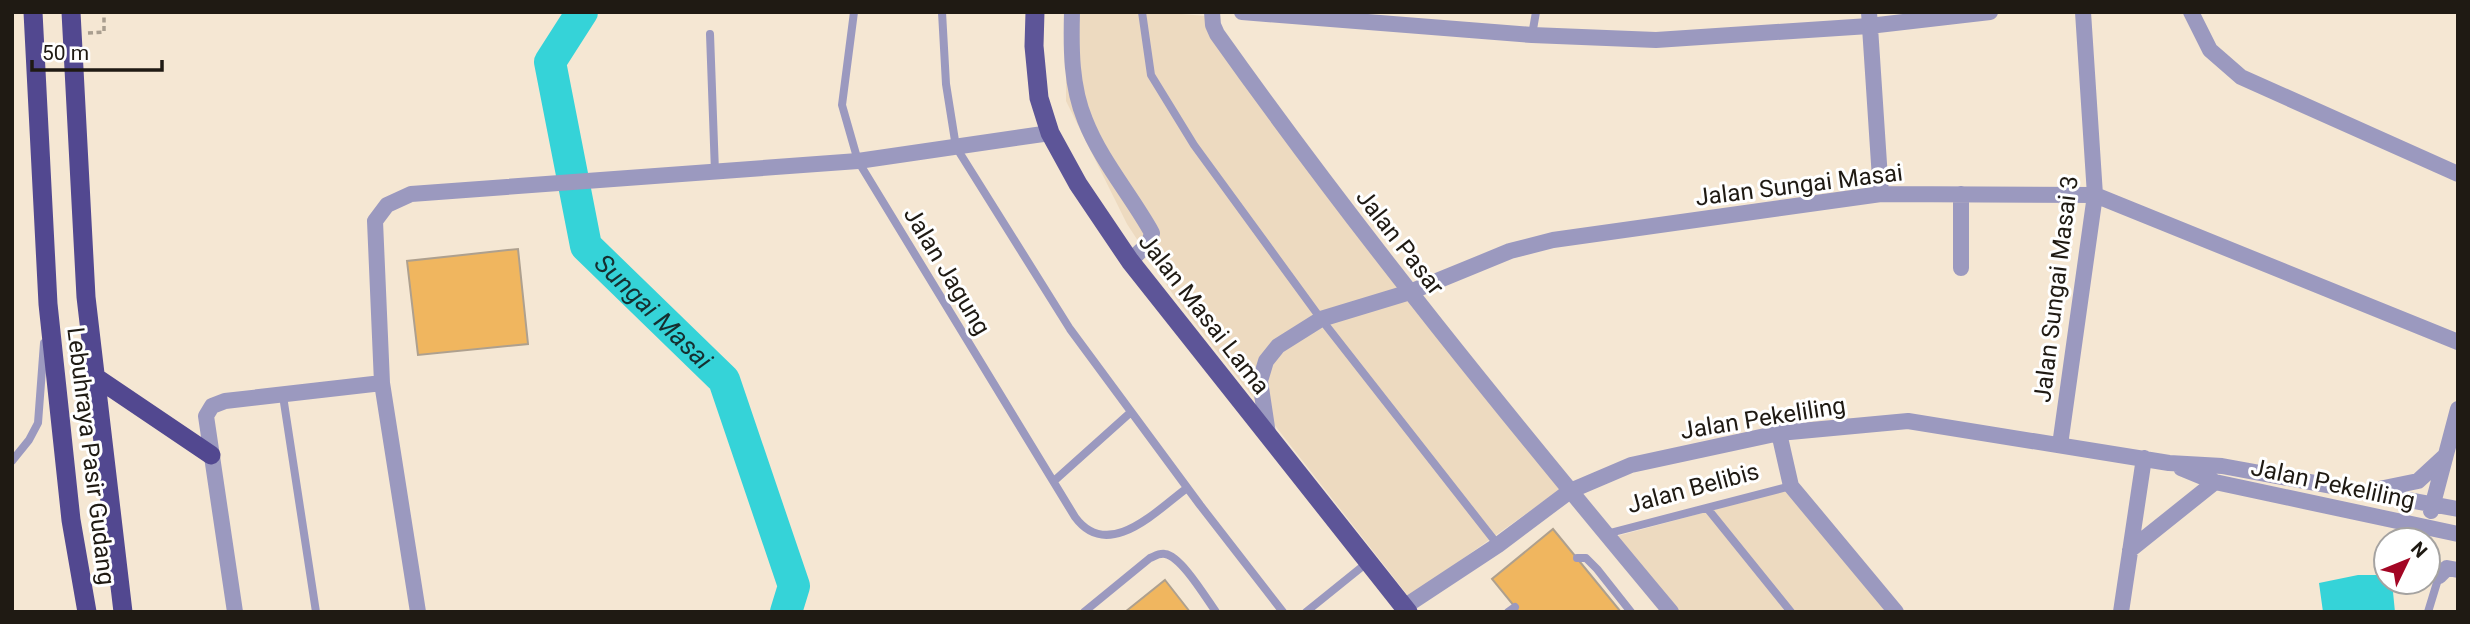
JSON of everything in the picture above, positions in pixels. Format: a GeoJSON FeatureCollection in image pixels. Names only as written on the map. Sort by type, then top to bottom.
{"type":"FeatureCollection","features":[{"type":"Feature","properties":{"kind":"highway","name":"Lebuhraya Pasir Gudang"},"geometry":{"type":"LineString","coordinates":[[33,12],[48,304],[71,520],[87,612]]}},
{"type":"Feature","properties":{"kind":"highway","name":"Lebuhraya Pasir Gudang"},"geometry":{"type":"LineString","coordinates":[[71,12],[85,285],[123,612]]}},
{"type":"Feature","properties":{"kind":"highway"},"geometry":{"type":"LineString","coordinates":[[94,376],[211,455]]}},
{"type":"Feature","properties":{"kind":"main road","name":"Jalan Masai Lama"},"geometry":{"type":"LineString","coordinates":[[1035,12],[1034,46],[1039,98],[1050,133],[1078,184],[1130,261],[1368,562],[1402,610]]}},
{"type":"Feature","properties":{"kind":"street"},"geometry":{"type":"LineString","coordinates":[[1072,12],[1073,76],[1084,120],[1152,233],[1149,243],[1130,261]]}},
{"type":"Feature","properties":{"kind":"street","name":"Jalan Pasar"},"geometry":{"type":"LineString","coordinates":[[1212,12],[1217,34],[1299,149],[1410,292],[1671,612]]}},
{"type":"Feature","properties":{"kind":"street"},"geometry":{"type":"LineString","coordinates":[[1242,12],[1348,16],[1532,35],[1656,40],[1869,19],[1990,12]]}},
{"type":"Feature","properties":{"kind":"street","name":"Jalan Sungai Masai 3"},"geometry":{"type":"LineString","coordinates":[[2060,445],[2095,195],[2084,12]]}},
{"type":"Feature","properties":{"kind":"street"},"geometry":{"type":"LineString","coordinates":[[2191,12],[2210,50],[2241,77],[2458,174]]}},
{"type":"Feature","properties":{"kind":"street"},"geometry":{"type":"LineString","coordinates":[[1869,19],[1881,194]]}},
{"type":"Feature","properties":{"kind":"street"},"geometry":{"type":"LineString","coordinates":[[418,612],[382,383],[375,221],[387,205],[411,194],[858,161],[1050,133]]}},
{"type":"Feature","properties":{"kind":"street","name":"Jalan Sungai Masai"},"geometry":{"type":"LineString","coordinates":[[1269,437],[1260,390],[1266,361],[1279,346],[1321,319],[1410,292],[1510,251],[1553,240],[1881,194],[2095,195],[2458,342]]}},
{"type":"Feature","properties":{"kind":"street"},"geometry":{"type":"LineString","coordinates":[[1961,194],[1961,268]]}},
{"type":"Feature","properties":{"kind":"street"},"geometry":{"type":"LineString","coordinates":[[235,612],[206,416],[212,406],[225,401],[382,383]]}},
{"type":"Feature","properties":{"kind":"street","name":"Jalan Pekeliling"},"geometry":{"type":"LineString","coordinates":[[2426,526],[2458,409]]}},
{"type":"Feature","properties":{"kind":"street","name":"Jalan Pekeliling"},"geometry":{"type":"LineString","coordinates":[[1402,610],[1498,545],[1570,491],[1642,461],[1779,433],[1908,421],[2169,463],[2222,466],[2433,504]]}},
{"type":"Feature","properties":{"kind":"street","name":"Jalan Belibis"},"geometry":{"type":"LineString","coordinates":[[1779,433],[1791,485],[1896,612]]}},
{"type":"Feature","properties":{"kind":"street"},"geometry":{"type":"LineString","coordinates":[[2366,491],[2418,481],[2448,452]]}},
{"type":"Feature","properties":{"kind":"street"},"geometry":{"type":"LineString","coordinates":[[2121,612],[2144,458]]}},
{"type":"Feature","properties":{"kind":"street","name":"Jalan Pekeliling"},"geometry":{"type":"LineString","coordinates":[[2169,463],[2215,482],[2421,526]]}},
{"type":"Feature","properties":{"kind":"street"},"geometry":{"type":"LineString","coordinates":[[2130,550],[2215,482]]}},
{"type":"Feature","properties":{"kind":"street"},"geometry":{"type":"LineString","coordinates":[[2433,504],[2458,509]]}},
{"type":"Feature","properties":{"kind":"street"},"geometry":{"type":"LineString","coordinates":[[2442,573],[2447,568],[2458,570]]}},
{"type":"Feature","properties":{"kind":"lane","name":"Jalan Jagung"},"geometry":{"type":"LineString","coordinates":[[854,12],[842,105],[858,161],[1084,529],[1100,535],[1118,535],[1141,523],[1188,488]]}},
{"type":"Feature","properties":{"kind":"lane"},"geometry":{"type":"LineString","coordinates":[[942,12],[946,84],[956,147],[1070,329],[1283,612]]}},
{"type":"Feature","properties":{"kind":"lane"},"geometry":{"type":"LineString","coordinates":[[1142,12],[1151,75],[1194,145],[1321,319],[1498,545]]}},
{"type":"Feature","properties":{"kind":"lane"},"geometry":{"type":"LineString","coordinates":[[1532,35],[1536,12]]}},
{"type":"Feature","properties":{"kind":"lane"},"geometry":{"type":"LineString","coordinates":[[710,34],[715,172]]}},
{"type":"Feature","properties":{"kind":"lane"},"geometry":{"type":"LineString","coordinates":[[12,461],[29,440],[38,423],[48,304]]}},
{"type":"Feature","properties":{"kind":"lane"},"geometry":{"type":"LineString","coordinates":[[283,396],[316,612]]}},
{"type":"Feature","properties":{"kind":"lane"},"geometry":{"type":"LineString","coordinates":[[1054,481],[1131,412]]}},
{"type":"Feature","properties":{"kind":"lane","name":"Jalan Belibis"},"geometry":{"type":"LineString","coordinates":[[1606,534],[1791,485]]}},
{"type":"Feature","properties":{"kind":"lane"},"geometry":{"type":"LineString","coordinates":[[1707,508],[1791,612]]}},
{"type":"Feature","properties":{"kind":"lane"},"geometry":{"type":"LineString","coordinates":[[1084,612],[1150,558],[1165,554],[1178,561],[1216,612]]}},
{"type":"Feature","properties":{"kind":"lane"},"geometry":{"type":"LineString","coordinates":[[1577,558],[1586,558],[1631,612]]}},
{"type":"Feature","properties":{"kind":"lane"},"geometry":{"type":"LineString","coordinates":[[1306,612],[1368,562]]}},
{"type":"Feature","properties":{"kind":"path"},"geometry":{"type":"LineString","coordinates":[[72,33],[104,33],[104,12]]}},
{"type":"Feature","properties":{"kind":"shaded area"},"geometry":{"type":"Polygon","coordinates":[[[1066,12],[1156,12],[1219,17],[1222,29],[1303,145],[1572,481],[1409,597],[1176,299],[1127,224],[1066,101],[1066,12]]]}},
{"type":"Feature","properties":{"kind":"shaded area"},"geometry":{"type":"Polygon","coordinates":[[[1801,486],[1905,612],[1663,612],[1603,540],[1801,486]]]}},
{"type":"Feature","properties":{"kind":"water"},"geometry":{"type":"Polygon","coordinates":[[[2372,575],[2372,596],[2393,596],[2395,612],[2323,612],[2319,583],[2372,575]]]}},
{"type":"Feature","properties":{"kind":"building"},"geometry":{"type":"Polygon","coordinates":[[[518,249],[528,344],[418,355],[407,261],[518,249]]]}},
{"type":"Feature","properties":{"kind":"building"},"geometry":{"type":"Polygon","coordinates":[[[1553,529],[1621,612],[1519,612],[1492,579],[1553,529]]]}},
{"type":"Feature","properties":{"kind":"building"},"geometry":{"type":"Polygon","coordinates":[[[1165,580],[1190,612],[1125,612],[1165,580]]]}},
{"type":"Feature","properties":{"kind":"waterway","name":"Sungai Masai"},"geometry":{"type":"LineString","coordinates":[[582,12],[550,62],[586,246],[724,380],[794,586],[786,612]]}}]}
